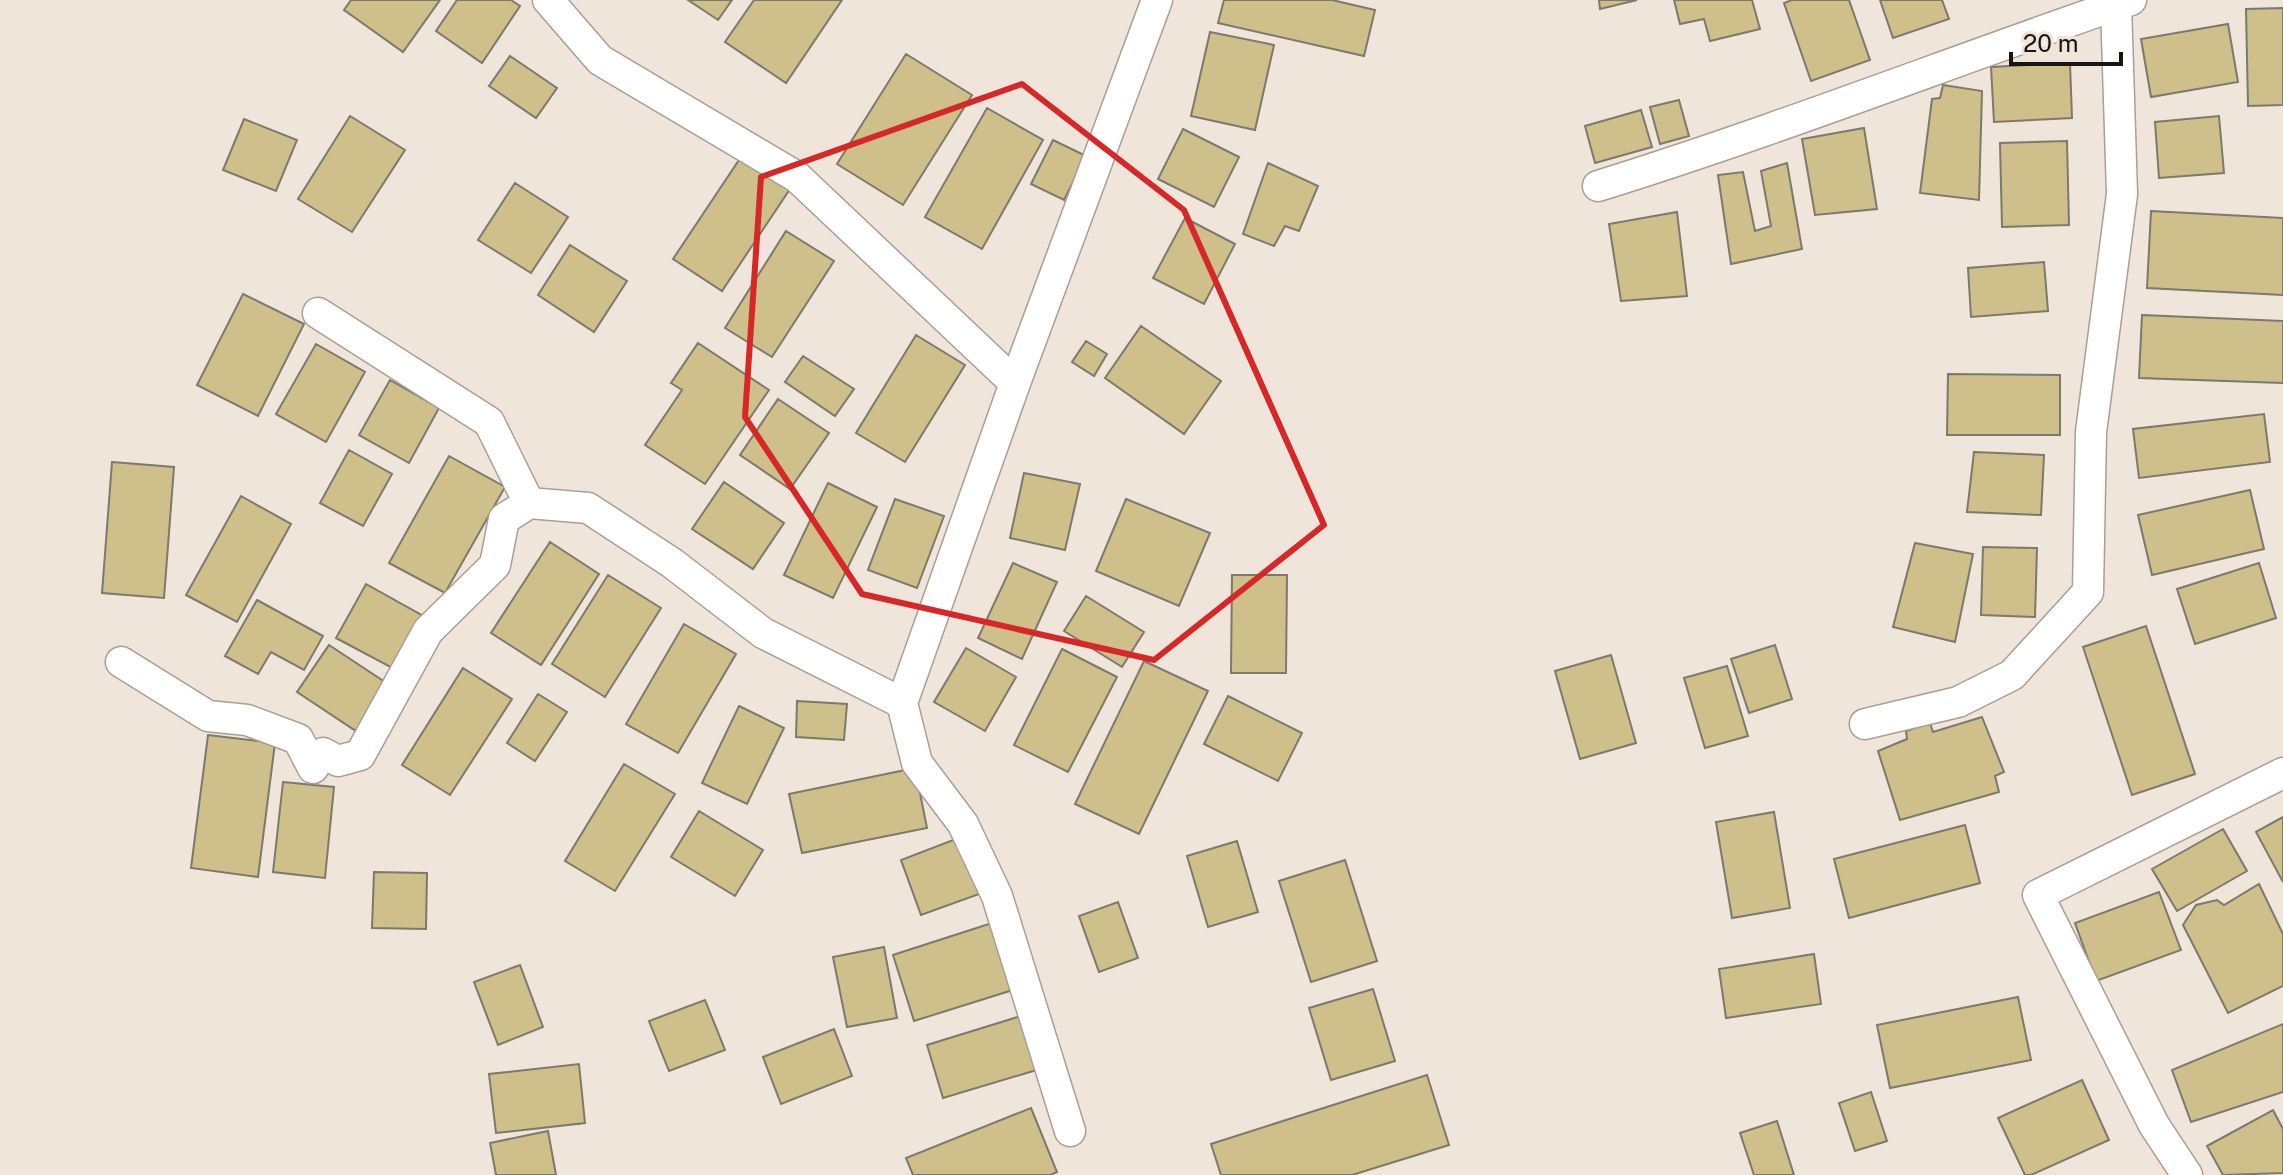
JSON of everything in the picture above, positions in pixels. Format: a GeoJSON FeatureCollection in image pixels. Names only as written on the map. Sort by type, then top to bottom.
{"type":"FeatureCollection","features":[{"type":"Feature","properties":{"kind":"street"},"geometry":{"type":"LineString","coordinates":[[548,0],[600,60],[797,177],[1015,383]]}},
{"type":"Feature","properties":{"kind":"street"},"geometry":{"type":"LineString","coordinates":[[1070,1131],[997,896],[963,824],[917,763],[902,703],[1015,383],[1157,0]]}},
{"type":"Feature","properties":{"kind":"street"},"geometry":{"type":"LineString","coordinates":[[1598,186],[1718,148],[2123,2],[2122,194],[2091,432],[2088,592],[2012,675],[1958,702],[1865,724]]}},
{"type":"Feature","properties":{"kind":"street"},"geometry":{"type":"LineString","coordinates":[[318,313],[489,422],[529,503]]}},
{"type":"Feature","properties":{"kind":"street"},"geometry":{"type":"LineString","coordinates":[[121,662],[208,716],[247,720],[298,739],[313,768],[323,753],[338,761],[360,755],[428,631],[495,565],[504,519],[529,503],[588,508],[672,563],[763,633],[902,703]]}},
{"type":"Feature","properties":{"kind":"street"},"geometry":{"type":"LineString","coordinates":[[2187,1175],[2154,1125],[2038,895],[2283,773]]}},
{"type":"Feature","properties":{"kind":"highlighted area"},"geometry":{"type":"Polygon","coordinates":[[[1022,84],[1184,210],[1324,525],[1154,660],[862,594],[745,417],[761,177],[1022,84]]]}},
{"type":"Feature","properties":{"kind":"building"},"geometry":{"type":"Polygon","coordinates":[[[351,0],[440,0],[403,52],[344,10],[351,0]]]}},
{"type":"Feature","properties":{"kind":"building"},"geometry":{"type":"Polygon","coordinates":[[[457,0],[511,0],[520,6],[482,63],[436,31],[457,0]]]}},
{"type":"Feature","properties":{"kind":"building"},"geometry":{"type":"Polygon","coordinates":[[[688,0],[732,0],[718,20],[688,0]]]}},
{"type":"Feature","properties":{"kind":"building"},"geometry":{"type":"Polygon","coordinates":[[[754,0],[842,0],[786,83],[725,42],[754,0]]]}},
{"type":"Feature","properties":{"kind":"building"},"geometry":{"type":"Polygon","coordinates":[[[1224,0],[1332,0],[1375,10],[1364,56],[1218,23],[1224,0]]]}},
{"type":"Feature","properties":{"kind":"building"},"geometry":{"type":"Polygon","coordinates":[[[1599,0],[1637,0],[1600,9],[1599,0]]]}},
{"type":"Feature","properties":{"kind":"building"},"geometry":{"type":"Polygon","coordinates":[[[1674,0],[1752,0],[1760,29],[1710,41],[1704,19],[1680,24],[1674,0]]]}},
{"type":"Feature","properties":{"kind":"building"},"geometry":{"type":"Polygon","coordinates":[[[1792,0],[1849,0],[1870,60],[1811,81],[1784,3],[1792,0]]]}},
{"type":"Feature","properties":{"kind":"building"},"geometry":{"type":"Polygon","coordinates":[[[1880,0],[1942,0],[1949,19],[1893,38],[1880,0]]]}},
{"type":"Feature","properties":{"kind":"building"},"geometry":{"type":"Polygon","coordinates":[[[2283,8],[2283,105],[2248,106],[2246,9],[2283,8]]]}},
{"type":"Feature","properties":{"kind":"building"},"geometry":{"type":"Polygon","coordinates":[[[2228,24],[2238,82],[2151,97],[2141,39],[2228,24]]]}},
{"type":"Feature","properties":{"kind":"building"},"geometry":{"type":"Polygon","coordinates":[[[1210,32],[1274,45],[1255,130],[1191,116],[1210,32]]]}},
{"type":"Feature","properties":{"kind":"building"},"geometry":{"type":"Polygon","coordinates":[[[906,54],[972,95],[903,205],[837,164],[906,54]]]}},
{"type":"Feature","properties":{"kind":"building"},"geometry":{"type":"Polygon","coordinates":[[[510,56],[557,88],[536,118],[489,86],[510,56]]]}},
{"type":"Feature","properties":{"kind":"building"},"geometry":{"type":"Polygon","coordinates":[[[2070,63],[2072,118],[1994,122],[1991,67],[2070,63]]]}},
{"type":"Feature","properties":{"kind":"building"},"geometry":{"type":"Polygon","coordinates":[[[1943,85],[1982,91],[1979,200],[1920,193],[1932,99],[1940,98],[1943,85]]]}},
{"type":"Feature","properties":{"kind":"building"},"geometry":{"type":"Polygon","coordinates":[[[1679,100],[1689,136],[1660,144],[1650,107],[1679,100]]]}},
{"type":"Feature","properties":{"kind":"building"},"geometry":{"type":"Polygon","coordinates":[[[987,108],[1043,140],[982,249],[925,217],[987,108]]]}},
{"type":"Feature","properties":{"kind":"building"},"geometry":{"type":"Polygon","coordinates":[[[1641,110],[1652,147],[1595,163],[1585,126],[1641,110]]]}},
{"type":"Feature","properties":{"kind":"building"},"geometry":{"type":"Polygon","coordinates":[[[350,116],[405,150],[352,232],[298,199],[350,116]]]}},
{"type":"Feature","properties":{"kind":"building"},"geometry":{"type":"Polygon","coordinates":[[[2219,116],[2224,173],[2159,178],[2155,122],[2219,116]]]}},
{"type":"Feature","properties":{"kind":"building"},"geometry":{"type":"Polygon","coordinates":[[[244,119],[297,140],[276,191],[223,170],[244,119]]]}},
{"type":"Feature","properties":{"kind":"building"},"geometry":{"type":"Polygon","coordinates":[[[1864,128],[1877,209],[1815,215],[1802,139],[1864,128]]]}},
{"type":"Feature","properties":{"kind":"building"},"geometry":{"type":"Polygon","coordinates":[[[1183,129],[1239,157],[1214,207],[1158,179],[1183,129]]]}},
{"type":"Feature","properties":{"kind":"building"},"geometry":{"type":"Polygon","coordinates":[[[1053,140],[1086,156],[1064,200],[1031,184],[1053,140]]]}},
{"type":"Feature","properties":{"kind":"building"},"geometry":{"type":"Polygon","coordinates":[[[2067,141],[2069,225],[2002,227],[2000,143],[2067,141]]]}},
{"type":"Feature","properties":{"kind":"building"},"geometry":{"type":"Polygon","coordinates":[[[743,154],[792,186],[722,291],[673,259],[743,154]]]}},
{"type":"Feature","properties":{"kind":"building"},"geometry":{"type":"Polygon","coordinates":[[[1268,163],[1318,186],[1299,231],[1285,226],[1274,246],[1243,234],[1268,163]]]}},
{"type":"Feature","properties":{"kind":"building"},"geometry":{"type":"Polygon","coordinates":[[[1787,163],[1802,249],[1731,264],[1718,175],[1743,172],[1755,231],[1771,226],[1761,171],[1787,163]]]}},
{"type":"Feature","properties":{"kind":"building"},"geometry":{"type":"Polygon","coordinates":[[[515,183],[568,217],[531,273],[478,240],[515,183]]]}},
{"type":"Feature","properties":{"kind":"building"},"geometry":{"type":"Polygon","coordinates":[[[2151,211],[2283,218],[2283,295],[2147,288],[2151,211]]]}},
{"type":"Feature","properties":{"kind":"building"},"geometry":{"type":"Polygon","coordinates":[[[1677,212],[1687,296],[1621,301],[1609,224],[1677,212]]]}},
{"type":"Feature","properties":{"kind":"building"},"geometry":{"type":"Polygon","coordinates":[[[1185,218],[1235,244],[1204,304],[1153,278],[1185,218]]]}},
{"type":"Feature","properties":{"kind":"building"},"geometry":{"type":"Polygon","coordinates":[[[786,231],[834,261],[772,357],[725,328],[786,231]]]}},
{"type":"Feature","properties":{"kind":"building"},"geometry":{"type":"Polygon","coordinates":[[[570,245],[627,281],[594,332],[538,295],[570,245]]]}},
{"type":"Feature","properties":{"kind":"building"},"geometry":{"type":"Polygon","coordinates":[[[2044,262],[2048,311],[1971,317],[1968,268],[2044,262]]]}},
{"type":"Feature","properties":{"kind":"building"},"geometry":{"type":"Polygon","coordinates":[[[243,294],[304,324],[258,416],[197,385],[243,294]]]}},
{"type":"Feature","properties":{"kind":"building"},"geometry":{"type":"Polygon","coordinates":[[[2142,315],[2283,321],[2283,383],[2139,378],[2142,315]]]}},
{"type":"Feature","properties":{"kind":"building"},"geometry":{"type":"Polygon","coordinates":[[[1141,326],[1221,381],[1184,434],[1105,378],[1141,326]]]}},
{"type":"Feature","properties":{"kind":"building"},"geometry":{"type":"Polygon","coordinates":[[[916,335],[965,365],[905,462],[856,433],[916,335]]]}},
{"type":"Feature","properties":{"kind":"building"},"geometry":{"type":"Polygon","coordinates":[[[1086,341],[1107,354],[1094,376],[1072,362],[1086,341]]]}},
{"type":"Feature","properties":{"kind":"building"},"geometry":{"type":"Polygon","coordinates":[[[698,343],[769,390],[705,484],[645,445],[682,390],[671,383],[698,343]]]}},
{"type":"Feature","properties":{"kind":"building"},"geometry":{"type":"Polygon","coordinates":[[[316,344],[365,372],[326,442],[276,414],[316,344]]]}},
{"type":"Feature","properties":{"kind":"building"},"geometry":{"type":"Polygon","coordinates":[[[803,356],[854,389],[835,416],[785,382],[803,356]]]}},
{"type":"Feature","properties":{"kind":"building"},"geometry":{"type":"Polygon","coordinates":[[[1948,374],[2060,375],[2060,435],[1947,435],[1948,374]]]}},
{"type":"Feature","properties":{"kind":"building"},"geometry":{"type":"Polygon","coordinates":[[[390,380],[439,408],[409,463],[359,435],[390,380]]]}},
{"type":"Feature","properties":{"kind":"building"},"geometry":{"type":"Polygon","coordinates":[[[778,399],[829,433],[790,489],[740,455],[778,399]]]}},
{"type":"Feature","properties":{"kind":"building"},"geometry":{"type":"Polygon","coordinates":[[[2264,414],[2270,462],[2139,478],[2133,429],[2264,414]]]}},
{"type":"Feature","properties":{"kind":"building"},"geometry":{"type":"Polygon","coordinates":[[[349,450],[392,474],[363,526],[320,503],[349,450]]]}},
{"type":"Feature","properties":{"kind":"building"},"geometry":{"type":"Polygon","coordinates":[[[1974,452],[2044,455],[2041,515],[1967,512],[1974,452]]]}},
{"type":"Feature","properties":{"kind":"building"},"geometry":{"type":"Polygon","coordinates":[[[449,456],[505,487],[445,593],[389,563],[449,456]]]}},
{"type":"Feature","properties":{"kind":"building"},"geometry":{"type":"Polygon","coordinates":[[[112,462],[174,467],[164,598],[102,593],[112,462]]]}},
{"type":"Feature","properties":{"kind":"building"},"geometry":{"type":"Polygon","coordinates":[[[1024,473],[1080,484],[1065,550],[1010,538],[1024,473]]]}},
{"type":"Feature","properties":{"kind":"building"},"geometry":{"type":"Polygon","coordinates":[[[724,482],[784,523],[753,569],[692,529],[724,482]]]}},
{"type":"Feature","properties":{"kind":"building"},"geometry":{"type":"Polygon","coordinates":[[[828,483],[877,507],[833,598],[784,575],[828,483]]]}},
{"type":"Feature","properties":{"kind":"building"},"geometry":{"type":"Polygon","coordinates":[[[2250,490],[2264,549],[2152,575],[2138,515],[2250,490]]]}},
{"type":"Feature","properties":{"kind":"building"},"geometry":{"type":"Polygon","coordinates":[[[241,496],[291,524],[237,622],[186,595],[241,496]]]}},
{"type":"Feature","properties":{"kind":"building"},"geometry":{"type":"Polygon","coordinates":[[[895,499],[944,516],[917,588],[868,570],[895,499]]]}},
{"type":"Feature","properties":{"kind":"building"},"geometry":{"type":"Polygon","coordinates":[[[1126,499],[1210,533],[1179,606],[1096,571],[1126,499]]]}},
{"type":"Feature","properties":{"kind":"building"},"geometry":{"type":"Polygon","coordinates":[[[550,542],[599,574],[541,665],[491,633],[550,542]]]}},
{"type":"Feature","properties":{"kind":"building"},"geometry":{"type":"Polygon","coordinates":[[[1915,543],[1973,554],[1955,642],[1893,627],[1915,543]]]}},
{"type":"Feature","properties":{"kind":"building"},"geometry":{"type":"Polygon","coordinates":[[[1983,547],[2037,548],[2035,617],[1981,615],[1983,547]]]}},
{"type":"Feature","properties":{"kind":"building"},"geometry":{"type":"Polygon","coordinates":[[[1013,563],[1057,582],[1022,659],[978,638],[1013,563]]]}},
{"type":"Feature","properties":{"kind":"building"},"geometry":{"type":"Polygon","coordinates":[[[2259,563],[2276,618],[2195,644],[2177,589],[2259,563]]]}},
{"type":"Feature","properties":{"kind":"building"},"geometry":{"type":"Polygon","coordinates":[[[608,575],[661,608],[605,697],[552,664],[608,575]]]}},
{"type":"Feature","properties":{"kind":"building"},"geometry":{"type":"Polygon","coordinates":[[[1232,575],[1287,575],[1286,673],[1231,673],[1232,575]]]}},
{"type":"Feature","properties":{"kind":"building"},"geometry":{"type":"Polygon","coordinates":[[[366,584],[425,617],[396,670],[336,638],[366,584]]]}},
{"type":"Feature","properties":{"kind":"building"},"geometry":{"type":"Polygon","coordinates":[[[1086,596],[1144,632],[1122,667],[1064,631],[1086,596]]]}},
{"type":"Feature","properties":{"kind":"building"},"geometry":{"type":"Polygon","coordinates":[[[257,600],[323,636],[304,670],[271,652],[258,674],[225,656],[257,600]]]}},
{"type":"Feature","properties":{"kind":"building"},"geometry":{"type":"Polygon","coordinates":[[[684,624],[736,654],[678,753],[626,724],[684,624]]]}},
{"type":"Feature","properties":{"kind":"building"},"geometry":{"type":"Polygon","coordinates":[[[2146,626],[2195,774],[2132,795],[2083,647],[2146,626]]]}},
{"type":"Feature","properties":{"kind":"building"},"geometry":{"type":"Polygon","coordinates":[[[329,645],[391,686],[359,733],[297,692],[329,645]]]}},
{"type":"Feature","properties":{"kind":"building"},"geometry":{"type":"Polygon","coordinates":[[[1775,645],[1792,699],[1749,713],[1731,659],[1775,645]]]}},
{"type":"Feature","properties":{"kind":"building"},"geometry":{"type":"Polygon","coordinates":[[[966,648],[1016,677],[985,731],[934,702],[966,648]]]}},
{"type":"Feature","properties":{"kind":"building"},"geometry":{"type":"Polygon","coordinates":[[[1062,649],[1117,677],[1068,772],[1014,745],[1062,649]]]}},
{"type":"Feature","properties":{"kind":"building"},"geometry":{"type":"Polygon","coordinates":[[[1611,655],[1636,743],[1580,759],[1555,671],[1611,655]]]}},
{"type":"Feature","properties":{"kind":"building"},"geometry":{"type":"Polygon","coordinates":[[[1144,661],[1208,691],[1139,834],[1075,804],[1144,661]]]}},
{"type":"Feature","properties":{"kind":"building"},"geometry":{"type":"Polygon","coordinates":[[[1727,666],[1748,736],[1705,748],[1684,678],[1727,666]]]}},
{"type":"Feature","properties":{"kind":"building"},"geometry":{"type":"Polygon","coordinates":[[[463,668],[512,699],[450,795],[402,765],[463,668]]]}},
{"type":"Feature","properties":{"kind":"building"},"geometry":{"type":"Polygon","coordinates":[[[538,694],[567,712],[535,761],[507,743],[538,694]]]}},
{"type":"Feature","properties":{"kind":"building"},"geometry":{"type":"Polygon","coordinates":[[[1228,696],[1302,733],[1278,781],[1204,744],[1228,696]]]}},
{"type":"Feature","properties":{"kind":"building"},"geometry":{"type":"Polygon","coordinates":[[[797,701],[847,704],[844,740],[796,737],[797,701]]]}},
{"type":"Feature","properties":{"kind":"building"},"geometry":{"type":"Polygon","coordinates":[[[739,706],[784,728],[747,804],[702,783],[739,706]]]}},
{"type":"Feature","properties":{"kind":"building"},"geometry":{"type":"Polygon","coordinates":[[[1982,717],[2004,772],[1995,776],[1999,792],[1900,820],[1878,751],[1907,739],[1906,731],[1930,723],[1933,732],[1982,717]]]}},
{"type":"Feature","properties":{"kind":"building"},"geometry":{"type":"Polygon","coordinates":[[[208,735],[275,743],[258,877],[191,868],[208,735]]]}},
{"type":"Feature","properties":{"kind":"building"},"geometry":{"type":"Polygon","coordinates":[[[624,764],[675,794],[615,891],[565,861],[624,764]]]}},
{"type":"Feature","properties":{"kind":"building"},"geometry":{"type":"Polygon","coordinates":[[[915,768],[927,828],[802,853],[789,794],[915,768]]]}},
{"type":"Feature","properties":{"kind":"building"},"geometry":{"type":"Polygon","coordinates":[[[283,782],[334,787],[325,878],[273,872],[283,782]]]}},
{"type":"Feature","properties":{"kind":"building"},"geometry":{"type":"Polygon","coordinates":[[[699,811],[763,850],[735,896],[671,857],[699,811]]]}},
{"type":"Feature","properties":{"kind":"building"},"geometry":{"type":"Polygon","coordinates":[[[1774,812],[1790,908],[1732,918],[1716,822],[1774,812]]]}},
{"type":"Feature","properties":{"kind":"building"},"geometry":{"type":"Polygon","coordinates":[[[2283,817],[2283,882],[2256,832],[2283,817]]]}},
{"type":"Feature","properties":{"kind":"building"},"geometry":{"type":"Polygon","coordinates":[[[1965,825],[1980,883],[1849,918],[1834,859],[1965,825]]]}},
{"type":"Feature","properties":{"kind":"building"},"geometry":{"type":"Polygon","coordinates":[[[2223,829],[2247,871],[2177,911],[2152,869],[2223,829]]]}},
{"type":"Feature","properties":{"kind":"building"},"geometry":{"type":"Polygon","coordinates":[[[961,837],[982,893],[921,915],[901,860],[961,837]]]}},
{"type":"Feature","properties":{"kind":"building"},"geometry":{"type":"Polygon","coordinates":[[[1237,841],[1258,912],[1208,927],[1187,856],[1237,841]]]}},
{"type":"Feature","properties":{"kind":"building"},"geometry":{"type":"Polygon","coordinates":[[[1345,860],[1377,961],[1311,982],[1279,881],[1345,860]]]}},
{"type":"Feature","properties":{"kind":"building"},"geometry":{"type":"Polygon","coordinates":[[[374,872],[427,873],[426,929],[372,928],[374,872]]]}},
{"type":"Feature","properties":{"kind":"building"},"geometry":{"type":"Polygon","coordinates":[[[2259,884],[2283,934],[2283,986],[2228,1013],[2183,925],[2196,905],[2217,900],[2224,905],[2259,884]]]}},
{"type":"Feature","properties":{"kind":"building"},"geometry":{"type":"Polygon","coordinates":[[[2159,892],[2181,950],[2096,981],[2075,923],[2159,892]]]}},
{"type":"Feature","properties":{"kind":"building"},"geometry":{"type":"Polygon","coordinates":[[[1118,902],[1138,958],[1099,972],[1079,916],[1118,902]]]}},
{"type":"Feature","properties":{"kind":"building"},"geometry":{"type":"Polygon","coordinates":[[[995,922],[1016,989],[914,1021],[893,955],[995,922]]]}},
{"type":"Feature","properties":{"kind":"building"},"geometry":{"type":"Polygon","coordinates":[[[884,947],[897,1018],[847,1027],[833,957],[884,947]]]}},
{"type":"Feature","properties":{"kind":"building"},"geometry":{"type":"Polygon","coordinates":[[[1814,954],[1821,1004],[1726,1018],[1719,969],[1814,954]]]}},
{"type":"Feature","properties":{"kind":"building"},"geometry":{"type":"Polygon","coordinates":[[[520,965],[543,1027],[498,1045],[474,982],[520,965]]]}},
{"type":"Feature","properties":{"kind":"building"},"geometry":{"type":"Polygon","coordinates":[[[1373,989],[1395,1061],[1331,1080],[1309,1008],[1373,989]]]}},
{"type":"Feature","properties":{"kind":"building"},"geometry":{"type":"Polygon","coordinates":[[[2018,997],[2031,1060],[1890,1088],[1877,1025],[2018,997]]]}},
{"type":"Feature","properties":{"kind":"building"},"geometry":{"type":"Polygon","coordinates":[[[705,1000],[725,1050],[669,1071],[649,1021],[705,1000]]]}},
{"type":"Feature","properties":{"kind":"building"},"geometry":{"type":"Polygon","coordinates":[[[1024,1015],[1040,1069],[943,1098],[927,1045],[1024,1015]]]}},
{"type":"Feature","properties":{"kind":"building"},"geometry":{"type":"Polygon","coordinates":[[[2283,1024],[2283,1092],[2191,1122],[2172,1070],[2283,1024]]]}},
{"type":"Feature","properties":{"kind":"building"},"geometry":{"type":"Polygon","coordinates":[[[834,1029],[852,1076],[781,1104],[763,1057],[834,1029]]]}},
{"type":"Feature","properties":{"kind":"building"},"geometry":{"type":"Polygon","coordinates":[[[579,1064],[585,1123],[496,1133],[489,1074],[579,1064]]]}},
{"type":"Feature","properties":{"kind":"building"},"geometry":{"type":"Polygon","coordinates":[[[1427,1075],[1449,1145],[1352,1175],[1221,1175],[1211,1144],[1427,1075]]]}},
{"type":"Feature","properties":{"kind":"building"},"geometry":{"type":"Polygon","coordinates":[[[2082,1080],[2109,1140],[2025,1175],[1998,1118],[2082,1080]]]}},
{"type":"Feature","properties":{"kind":"building"},"geometry":{"type":"Polygon","coordinates":[[[1871,1092],[1887,1141],[1855,1151],[1839,1103],[1871,1092]]]}},
{"type":"Feature","properties":{"kind":"building"},"geometry":{"type":"Polygon","coordinates":[[[1031,1108],[1057,1172],[1050,1175],[913,1175],[906,1158],[1031,1108]]]}},
{"type":"Feature","properties":{"kind":"building"},"geometry":{"type":"Polygon","coordinates":[[[2273,1110],[2283,1129],[2283,1173],[2223,1175],[2207,1146],[2273,1110]]]}},
{"type":"Feature","properties":{"kind":"building"},"geometry":{"type":"Polygon","coordinates":[[[1777,1121],[1794,1175],[1754,1175],[1740,1133],[1777,1121]]]}},
{"type":"Feature","properties":{"kind":"building"},"geometry":{"type":"Polygon","coordinates":[[[548,1131],[556,1175],[496,1175],[490,1143],[548,1131]]]}}]}
